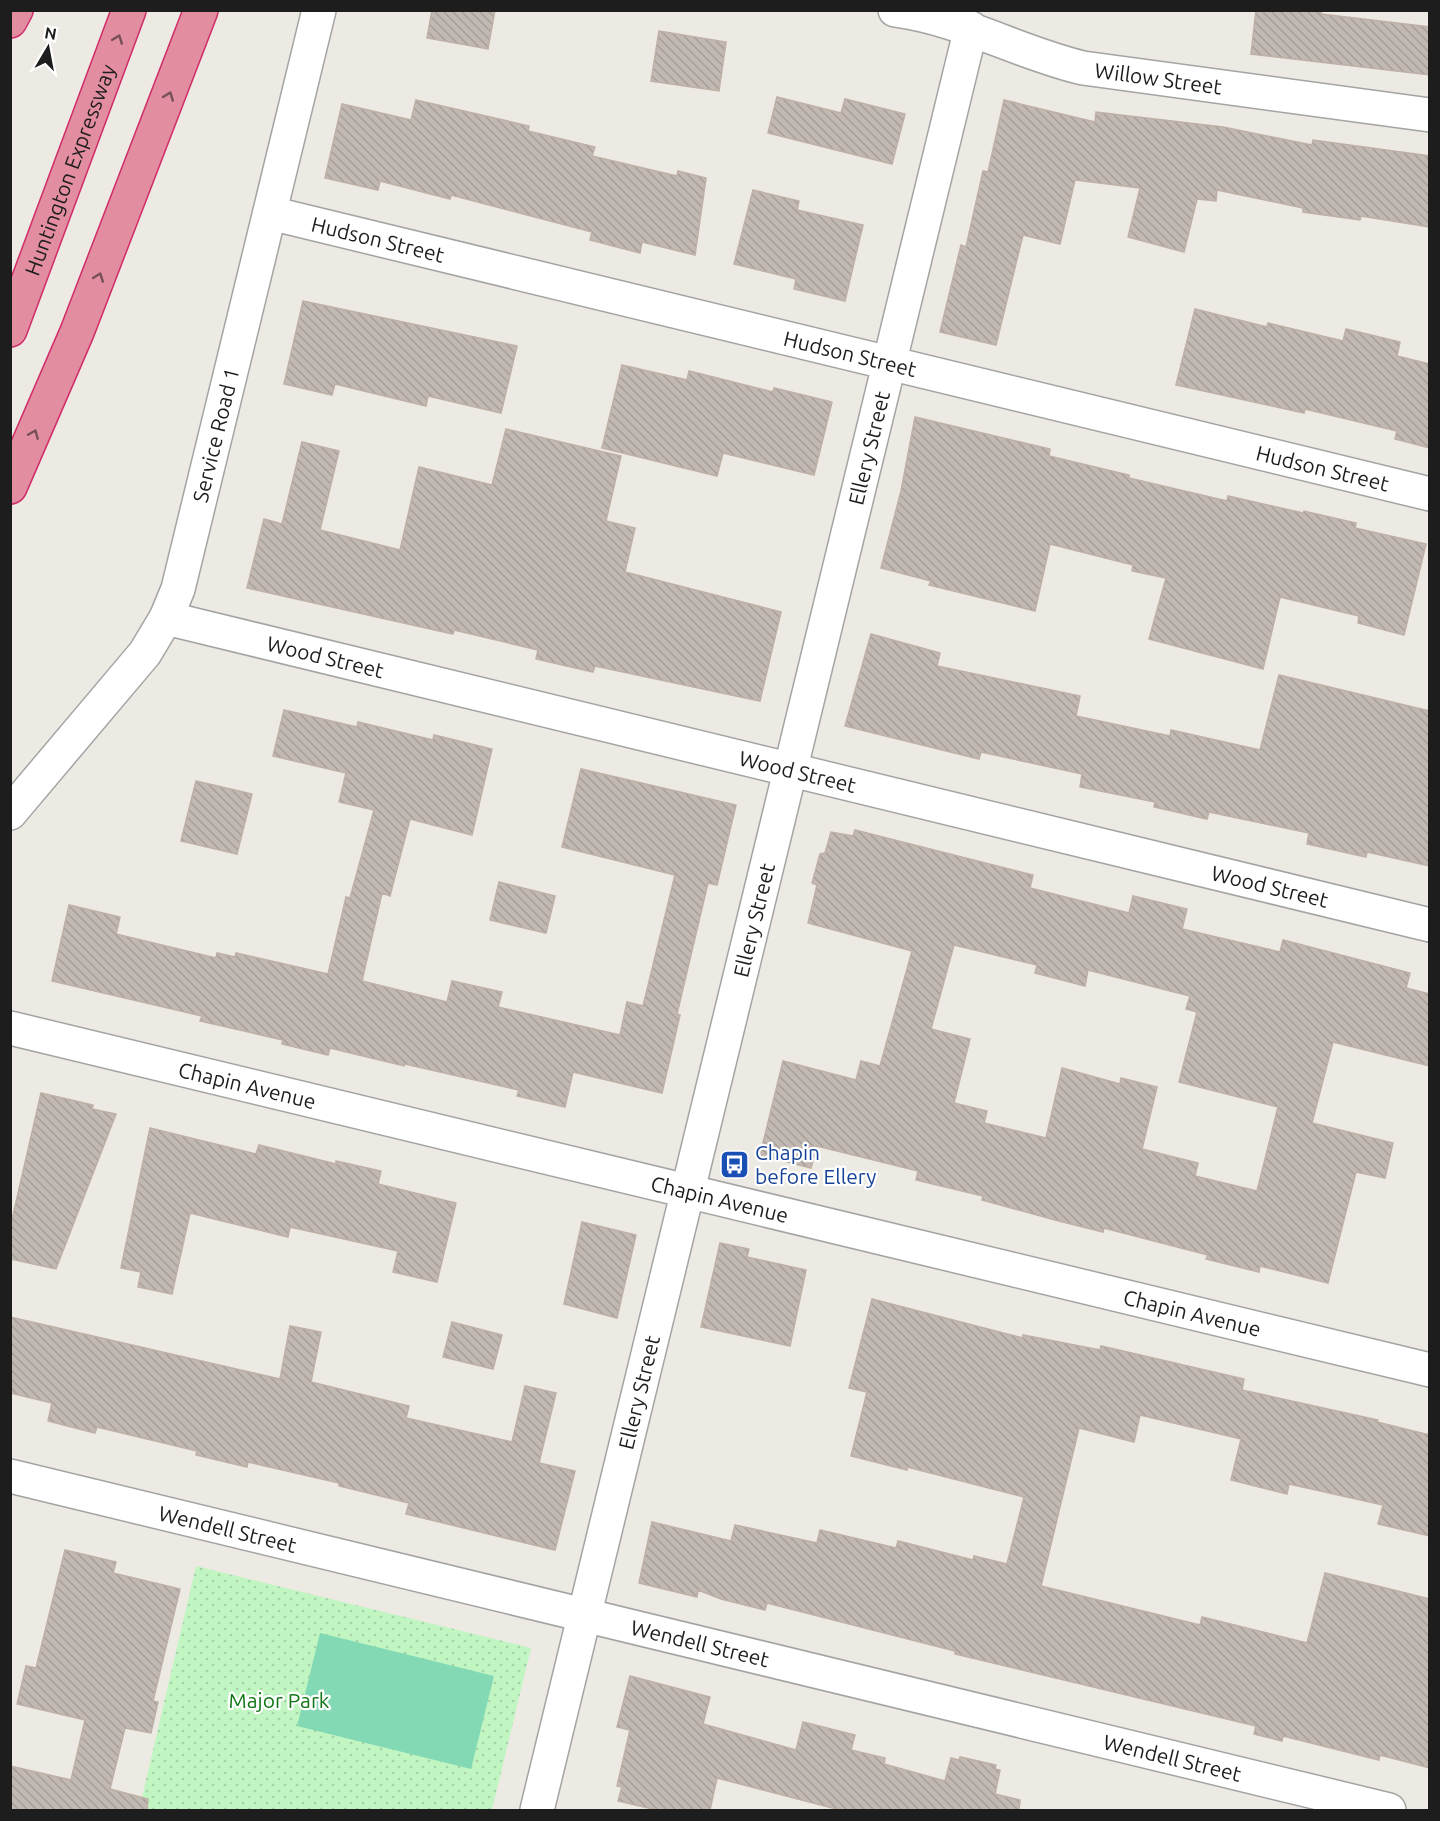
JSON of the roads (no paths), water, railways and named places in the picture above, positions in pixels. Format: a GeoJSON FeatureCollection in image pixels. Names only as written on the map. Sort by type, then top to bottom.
{"type":"FeatureCollection","features":[{"type":"Feature","properties":{"kind":"highway"},"geometry":{"type":"LineString","coordinates":[[10,21],[16,10]]}},
{"type":"Feature","properties":{"kind":"highway","name":"Huntington Expressway"},"geometry":{"type":"LineString","coordinates":[[10,330],[129,10]]}},
{"type":"Feature","properties":{"kind":"highway"},"geometry":{"type":"LineString","coordinates":[[10,487],[82,321],[201,10]]}},
{"type":"Feature","properties":{"kind":"street","name":"Service Road 1"},"geometry":{"type":"LineString","coordinates":[[10,813],[131,671],[166,618],[187,559],[319,10]]}},
{"type":"Feature","properties":{"kind":"street","name":"Willow Street"},"geometry":{"type":"LineString","coordinates":[[895,10],[935,17],[971,28],[1039,56],[1083,68],[1430,115]]}},
{"type":"Feature","properties":{"kind":"street","name":"Ellery Street"},"geometry":{"type":"LineString","coordinates":[[537,1810],[971,28]]}},
{"type":"Feature","properties":{"kind":"street","name":"Hudson Street"},"geometry":{"type":"LineString","coordinates":[[270,213],[1430,494]]}},
{"type":"Feature","properties":{"kind":"street","name":"Wood Street"},"geometry":{"type":"LineString","coordinates":[[166,618],[1430,925]]}},
{"type":"Feature","properties":{"kind":"street","name":"Chapin Avenue"},"geometry":{"type":"LineString","coordinates":[[10,1028],[1430,1370]]}},
{"type":"Feature","properties":{"kind":"street","name":"Wendell Street"},"geometry":{"type":"LineString","coordinates":[[10,1476],[1389,1810]]}},
{"type":"Feature","properties":{"kind":"place","name":"Chapin before Ellery"},"geometry":{"type":"Point","coordinates":[734,1164]}},
{"type":"Feature","properties":{"kind":"park label","name":"Major Park"},"geometry":{"type":"Point","coordinates":[279,1700]}}]}
